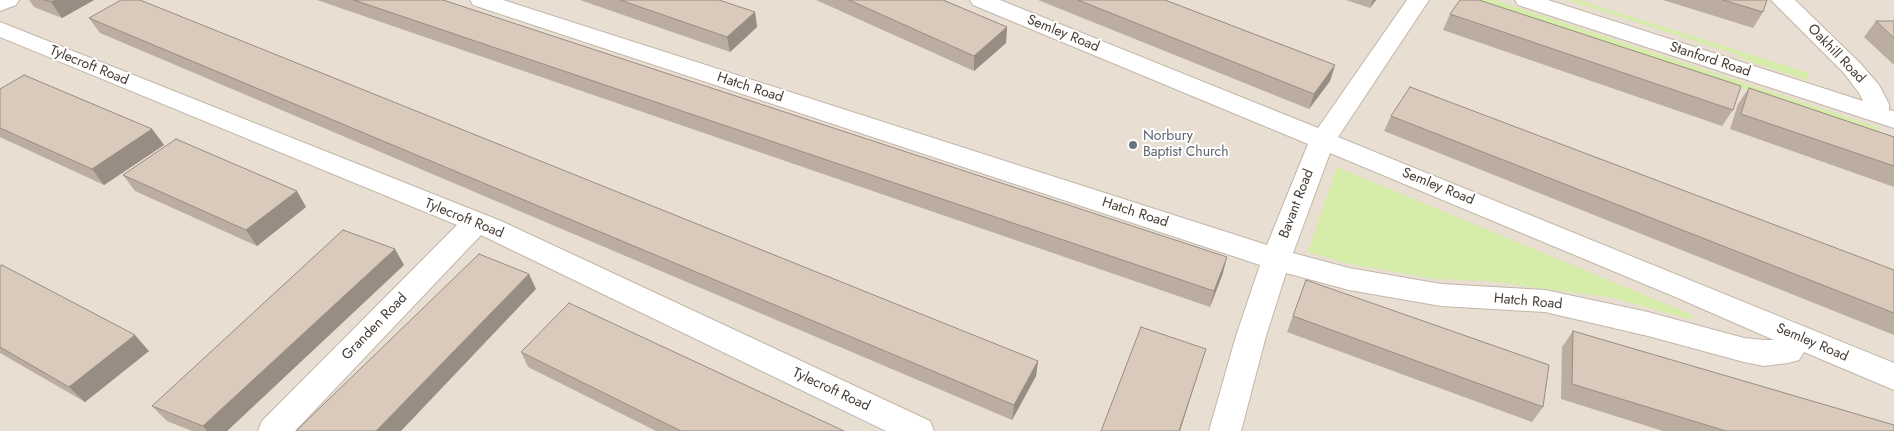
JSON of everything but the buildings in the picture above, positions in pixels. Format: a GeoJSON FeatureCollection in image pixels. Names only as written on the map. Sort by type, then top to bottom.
{"type":"FeatureCollection","features":[{"type":"Feature","properties":{"kind":"street"},"geometry":{"type":"LineString","coordinates":[[0,4],[8,0]]}},
{"type":"Feature","properties":{"kind":"street","name":"Hatch Road"},"geometry":{"type":"LineString","coordinates":[[481,0],[1276,259],[1349,279],[1441,295],[1545,301],[1744,350],[1764,353],[1788,351],[1791,348],[1794,336]]}},
{"type":"Feature","properties":{"kind":"street","name":"Semley Road"},"geometry":{"type":"LineString","coordinates":[[980,0],[1683,288],[1894,377]]}},
{"type":"Feature","properties":{"kind":"street","name":"Bavant Road"},"geometry":{"type":"LineString","coordinates":[[1225,431],[1251,336],[1276,259],[1323,140],[1418,0]]}},
{"type":"Feature","properties":{"kind":"street","name":"Stanford Road"},"geometry":{"type":"LineString","coordinates":[[1526,0],[1886,118]]}},
{"type":"Feature","properties":{"kind":"street","name":"Oakhill Road"},"geometry":{"type":"LineString","coordinates":[[1782,0],[1852,68],[1870,90],[1886,118]]}},
{"type":"Feature","properties":{"kind":"street","name":"Tylecroft Road"},"geometry":{"type":"LineString","coordinates":[[0,29],[492,228],[918,431]]}},
{"type":"Feature","properties":{"kind":"street","name":"Granden Road"},"geometry":{"type":"LineString","coordinates":[[274,431],[476,223]]}},
{"type":"Feature","properties":{"kind":"shaded area"},"geometry":{"type":"Polygon","coordinates":[[[0,0],[1894,0],[1894,431],[0,431],[0,0]]]}},
{"type":"Feature","properties":{"kind":"green space"},"geometry":{"type":"Polygon","coordinates":[[[1479,0],[1495,0],[1877,127],[1876,133],[1479,0]]]}},
{"type":"Feature","properties":{"kind":"green space"},"geometry":{"type":"Polygon","coordinates":[[[1568,0],[1579,0],[1809,73],[1807,80],[1746,60],[1739,55],[1568,0]]]}},
{"type":"Feature","properties":{"kind":"green space"},"geometry":{"type":"Polygon","coordinates":[[[1337,167],[1695,316],[1690,319],[1614,298],[1487,281],[1436,279],[1350,264],[1308,252],[1337,167]]]}},
{"type":"Feature","properties":{"kind":"place","name":"Norbury Baptist Church"},"geometry":{"type":"Point","coordinates":[1133,145]}}]}
